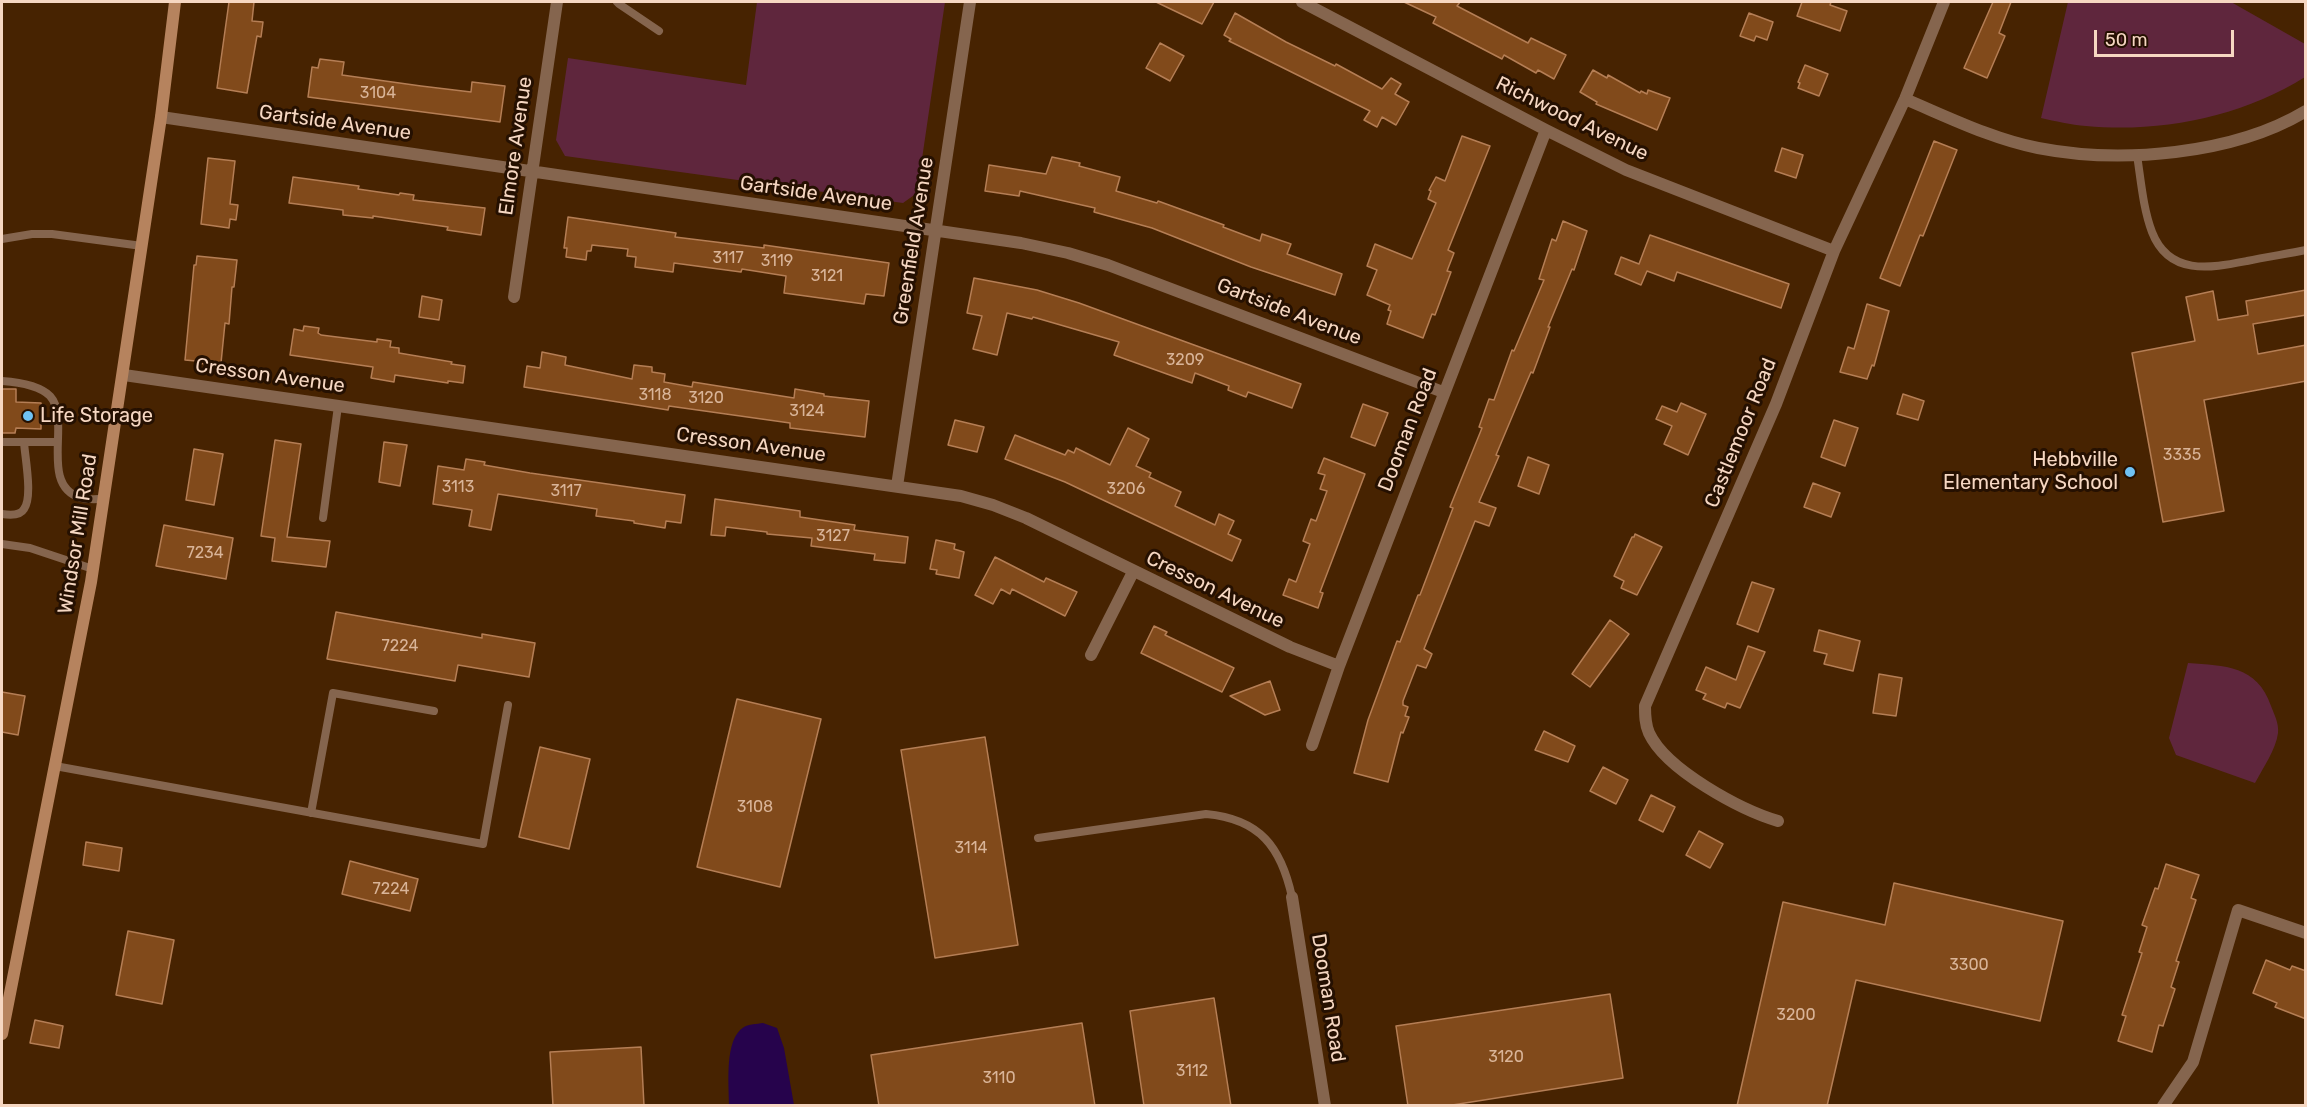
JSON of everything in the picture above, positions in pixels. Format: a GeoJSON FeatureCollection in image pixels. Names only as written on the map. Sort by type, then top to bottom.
{"type":"FeatureCollection","features":[{"type":"Feature","properties":{"kind":"main road","name":"Windsor Mill Road"},"geometry":{"type":"LineString","coordinates":[[2,1034],[93,569],[124,375],[175,2]]}},
{"type":"Feature","properties":{"kind":"street","name":"Elmore Avenue"},"geometry":{"type":"LineString","coordinates":[[514,297],[557,2]]}},
{"type":"Feature","properties":{"kind":"street","name":"Greenfield Avenue"},"geometry":{"type":"LineString","coordinates":[[897,486],[970,2]]}},
{"type":"Feature","properties":{"kind":"street","name":"Richwood Avenue"},"geometry":{"type":"LineString","coordinates":[[1302,2],[1626,170],[1834,251]]}},
{"type":"Feature","properties":{"kind":"street","name":"Castlemoor Road"},"geometry":{"type":"LineString","coordinates":[[1778,821],[1734,804],[1677,765],[1658,747],[1650,733],[1645,721],[1645,706],[1776,404],[1834,251],[1905,99],[1944,2]]}},
{"type":"Feature","properties":{"kind":"street"},"geometry":{"type":"LineString","coordinates":[[1905,99],[1983,131],[2037,148],[2085,155],[2138,155],[2189,151],[2270,128],[2306,111]]}},
{"type":"Feature","properties":{"kind":"street","name":"Gartside Avenue"},"geometry":{"type":"LineString","coordinates":[[161,117],[1021,243],[1108,265],[1443,392]]}},
{"type":"Feature","properties":{"kind":"street","name":"Dooman Road"},"geometry":{"type":"LineString","coordinates":[[1312,745],[1339,666],[1443,392],[1546,130]]}},
{"type":"Feature","properties":{"kind":"street","name":"Cresson Avenue"},"geometry":{"type":"LineString","coordinates":[[124,375],[961,496],[1026,518],[1132,572],[1290,647],[1339,666]]}},
{"type":"Feature","properties":{"kind":"street"},"geometry":{"type":"LineString","coordinates":[[1091,655],[1132,572]]}},
{"type":"Feature","properties":{"kind":"street","name":"Dooman Road"},"geometry":{"type":"LineString","coordinates":[[1292,897],[1325,1106]]}},
{"type":"Feature","properties":{"kind":"street"},"geometry":{"type":"LineString","coordinates":[[2163,1106],[2179,1086],[2193,1062],[2238,910],[2306,933]]}},
{"type":"Feature","properties":{"kind":"lane"},"geometry":{"type":"LineString","coordinates":[[617,2],[658,30]]}},
{"type":"Feature","properties":{"kind":"lane"},"geometry":{"type":"LineString","coordinates":[[2138,155],[2146,214],[2152,234],[2162,251],[2177,261],[2194,267],[2212,268],[2306,250]]}},
{"type":"Feature","properties":{"kind":"lane"},"geometry":{"type":"LineString","coordinates":[[2,239],[32,234],[52,234],[142,246]]}},
{"type":"Feature","properties":{"kind":"lane"},"geometry":{"type":"LineString","coordinates":[[2,381],[30,386],[50,396],[57,412],[59,474],[65,486],[72,494],[82,498],[104,499]]}},
{"type":"Feature","properties":{"kind":"lane"},"geometry":{"type":"LineString","coordinates":[[323,519],[338,406]]}},
{"type":"Feature","properties":{"kind":"lane"},"geometry":{"type":"LineString","coordinates":[[2,442],[41,440],[57,442]]}},
{"type":"Feature","properties":{"kind":"lane"},"geometry":{"type":"LineString","coordinates":[[2,514],[19,514],[28,499],[24,442]]}},
{"type":"Feature","properties":{"kind":"lane"},"geometry":{"type":"LineString","coordinates":[[2,544],[30,548],[93,569]]}},
{"type":"Feature","properties":{"kind":"lane"},"geometry":{"type":"LineString","coordinates":[[311,813],[333,693],[434,711]]}},
{"type":"Feature","properties":{"kind":"lane"},"geometry":{"type":"LineString","coordinates":[[55,766],[483,844],[508,705]]}},
{"type":"Feature","properties":{"kind":"lane"},"geometry":{"type":"LineString","coordinates":[[1038,838],[1206,814],[1223,816],[1251,828],[1266,838],[1282,860],[1292,897]]}},
{"type":"Feature","properties":{"kind":"shaded area"},"geometry":{"type":"Polygon","coordinates":[[[757,2],[945,2],[917,193],[903,203],[565,156],[556,140],[568,58],[746,85],[757,2]]]}},
{"type":"Feature","properties":{"kind":"shaded area"},"geometry":{"type":"Polygon","coordinates":[[[2068,2],[2231,2],[2305,44],[2305,77],[2254,103],[2200,119],[2171,124],[2114,128],[2075,125],[2041,118],[2068,2]]]}},
{"type":"Feature","properties":{"kind":"shaded area"},"geometry":{"type":"Polygon","coordinates":[[[2188,663],[2238,670],[2257,682],[2265,693],[2276,719],[2278,733],[2272,752],[2255,783],[2176,755],[2169,738],[2188,663]]]}},
{"type":"Feature","properties":{"kind":"shaded area"},"geometry":{"type":"Polygon","coordinates":[[[763,1023],[777,1028],[784,1048],[794,1105],[729,1105],[728,1074],[733,1041],[744,1027],[763,1023]]]}},
{"type":"Feature","properties":{"kind":"building"},"geometry":{"type":"Polygon","coordinates":[[[229,2],[254,2],[252,21],[263,22],[261,37],[257,36],[247,93],[217,88],[229,2]]]}},
{"type":"Feature","properties":{"kind":"building"},"geometry":{"type":"Polygon","coordinates":[[[1156,2],[1214,2],[1202,24],[1156,2]]]}},
{"type":"Feature","properties":{"kind":"building"},"geometry":{"type":"Polygon","coordinates":[[[1404,2],[1460,2],[1457,6],[1528,43],[1531,38],[1566,55],[1554,79],[1538,70],[1536,73],[1504,55],[1502,59],[1433,23],[1436,17],[1404,2]]]}},
{"type":"Feature","properties":{"kind":"building"},"geometry":{"type":"Polygon","coordinates":[[[1802,2],[1831,2],[1830,5],[1847,11],[1840,31],[1797,16],[1802,2]]]}},
{"type":"Feature","properties":{"kind":"building"},"geometry":{"type":"Polygon","coordinates":[[[1993,2],[2011,2],[1999,33],[2005,36],[1987,78],[1964,68],[1993,2]]]}},
{"type":"Feature","properties":{"kind":"building"},"geometry":{"type":"Polygon","coordinates":[[[1235,13],[1286,42],[1335,66],[1336,64],[1382,89],[1391,78],[1401,84],[1395,94],[1409,102],[1396,125],[1382,117],[1377,127],[1364,120],[1370,111],[1229,41],[1231,39],[1224,35],[1235,13]]]}},
{"type":"Feature","properties":{"kind":"building"},"geometry":{"type":"Polygon","coordinates":[[[1749,13],[1773,22],[1767,40],[1756,36],[1754,41],[1740,36],[1749,13]]]}},
{"type":"Feature","properties":{"kind":"building"},"geometry":{"type":"Polygon","coordinates":[[[1160,43],[1184,56],[1170,81],[1146,68],[1160,43]]]}},
{"type":"Feature","properties":{"kind":"building"},"geometry":{"type":"Polygon","coordinates":[[[320,59],[344,62],[342,75],[471,92],[472,82],[505,86],[500,122],[308,97],[312,67],[318,68],[320,59]]]}},
{"type":"Feature","properties":{"kind":"building"},"geometry":{"type":"Polygon","coordinates":[[[1805,65],[1828,74],[1819,96],[1798,88],[1805,65]]]}},
{"type":"Feature","properties":{"kind":"building"},"geometry":{"type":"Polygon","coordinates":[[[1593,70],[1607,78],[1608,75],[1640,93],[1641,91],[1647,94],[1648,90],[1670,98],[1657,130],[1596,104],[1597,102],[1580,92],[1593,70]]]}},
{"type":"Feature","properties":{"kind":"building"},"geometry":{"type":"Polygon","coordinates":[[[1462,136],[1490,146],[1448,250],[1454,253],[1447,271],[1451,272],[1435,315],[1432,314],[1423,338],[1387,324],[1391,311],[1388,310],[1390,305],[1367,295],[1377,270],[1367,266],[1375,244],[1412,259],[1436,203],[1428,199],[1431,191],[1429,190],[1436,177],[1445,181],[1462,136]]]}},
{"type":"Feature","properties":{"kind":"building"},"geometry":{"type":"Polygon","coordinates":[[[1934,141],[1957,150],[1923,236],[1920,235],[1900,286],[1880,278],[1934,141]]]}},
{"type":"Feature","properties":{"kind":"building"},"geometry":{"type":"Polygon","coordinates":[[[1782,148],[1803,155],[1796,178],[1775,171],[1782,148]]]}},
{"type":"Feature","properties":{"kind":"building"},"geometry":{"type":"Polygon","coordinates":[[[1052,157],[1080,163],[1079,166],[1120,177],[1116,191],[1157,203],[1158,201],[1260,241],[1262,234],[1291,244],[1287,254],[1342,274],[1335,295],[1251,267],[1152,228],[1094,212],[1095,208],[1020,191],[1019,196],[985,191],[989,165],[1046,174],[1052,157]]]}},
{"type":"Feature","properties":{"kind":"building"},"geometry":{"type":"Polygon","coordinates":[[[208,158],[235,161],[230,204],[238,205],[236,220],[230,219],[229,228],[201,224],[208,158]]]}},
{"type":"Feature","properties":{"kind":"building"},"geometry":{"type":"Polygon","coordinates":[[[293,177],[359,186],[358,189],[414,195],[413,200],[485,208],[481,235],[447,230],[448,227],[373,216],[373,218],[343,215],[343,210],[289,203],[293,177]]]}},
{"type":"Feature","properties":{"kind":"building"},"geometry":{"type":"Polygon","coordinates":[[[568,217],[676,233],[675,237],[764,248],[764,245],[889,263],[884,296],[866,294],[864,304],[784,293],[786,276],[742,269],[741,272],[674,263],[673,272],[635,267],[636,257],[627,256],[628,249],[592,245],[591,251],[587,251],[586,260],[566,257],[567,248],[564,248],[568,217]]]}},
{"type":"Feature","properties":{"kind":"building"},"geometry":{"type":"Polygon","coordinates":[[[1563,221],[1587,231],[1574,270],[1572,269],[1548,327],[1550,327],[1533,373],[1531,372],[1496,455],[1499,456],[1479,502],[1496,508],[1489,526],[1475,521],[1424,649],[1432,654],[1426,668],[1417,665],[1403,701],[1403,705],[1408,707],[1405,716],[1409,717],[1403,733],[1401,732],[1388,782],[1354,773],[1368,720],[1397,641],[1400,642],[1418,595],[1420,595],[1453,508],[1450,507],[1482,428],[1479,427],[1489,399],[1494,400],[1512,350],[1514,351],[1544,280],[1539,279],[1552,239],[1556,241],[1563,221]]]}},
{"type":"Feature","properties":{"kind":"building"},"geometry":{"type":"Polygon","coordinates":[[[1650,235],[1789,284],[1781,308],[1677,272],[1674,281],[1647,271],[1641,285],[1615,274],[1621,257],[1639,264],[1650,235]]]}},
{"type":"Feature","properties":{"kind":"building"},"geometry":{"type":"Polygon","coordinates":[[[197,256],[237,260],[229,324],[225,323],[221,363],[195,364],[196,361],[185,360],[194,265],[196,265],[197,256]]]}},
{"type":"Feature","properties":{"kind":"building"},"geometry":{"type":"Polygon","coordinates":[[[974,278],[1037,290],[1079,303],[1301,384],[1292,408],[1248,392],[1246,397],[1228,390],[1229,386],[1195,373],[1192,383],[1114,355],[1119,342],[1033,317],[1032,319],[1007,313],[997,355],[973,349],[982,316],[967,313],[974,278]]]}},
{"type":"Feature","properties":{"kind":"building"},"geometry":{"type":"Polygon","coordinates":[[[2306,290],[2306,315],[2253,324],[2258,354],[2306,345],[2306,381],[2204,400],[2224,511],[2163,522],[2132,353],[2195,341],[2186,297],[2213,291],[2218,320],[2248,315],[2246,301],[2306,290]]]}},
{"type":"Feature","properties":{"kind":"building"},"geometry":{"type":"Polygon","coordinates":[[[422,296],[442,300],[439,320],[419,317],[422,296]]]}},
{"type":"Feature","properties":{"kind":"building"},"geometry":{"type":"Polygon","coordinates":[[[1867,304],[1889,311],[1874,366],[1872,365],[1867,379],[1840,372],[1848,347],[1854,349],[1867,304]]]}},
{"type":"Feature","properties":{"kind":"building"},"geometry":{"type":"Polygon","coordinates":[[[304,326],[319,328],[318,333],[321,335],[377,342],[377,339],[391,341],[390,347],[399,348],[399,353],[465,366],[463,383],[395,375],[394,382],[371,378],[373,367],[290,355],[294,329],[303,331],[304,326]]]}},
{"type":"Feature","properties":{"kind":"building"},"geometry":{"type":"Polygon","coordinates":[[[542,352],[566,357],[565,365],[632,379],[634,365],[652,367],[652,372],[665,374],[664,382],[692,387],[693,382],[794,398],[795,389],[824,394],[824,396],[869,401],[865,437],[790,428],[790,423],[669,406],[668,410],[524,387],[527,366],[540,368],[542,352]]]}},
{"type":"Feature","properties":{"kind":"building"},"geometry":{"type":"Polygon","coordinates":[[[2,389],[16,389],[16,402],[41,403],[41,429],[16,428],[15,433],[2,433],[2,389]]]}},
{"type":"Feature","properties":{"kind":"building"},"geometry":{"type":"Polygon","coordinates":[[[1903,394],[1924,401],[1918,420],[1897,414],[1903,394]]]}},
{"type":"Feature","properties":{"kind":"building"},"geometry":{"type":"Polygon","coordinates":[[[1681,403],[1706,414],[1688,455],[1664,444],[1672,426],[1656,419],[1662,406],[1677,412],[1681,403]]]}},
{"type":"Feature","properties":{"kind":"building"},"geometry":{"type":"Polygon","coordinates":[[[1363,404],[1388,413],[1375,446],[1351,437],[1363,404]]]}},
{"type":"Feature","properties":{"kind":"building"},"geometry":{"type":"Polygon","coordinates":[[[955,420],[984,427],[977,452],[948,445],[955,420]]]}},
{"type":"Feature","properties":{"kind":"building"},"geometry":{"type":"Polygon","coordinates":[[[1834,420],[1858,428],[1845,466],[1821,457],[1834,420]]]}},
{"type":"Feature","properties":{"kind":"building"},"geometry":{"type":"Polygon","coordinates":[[[1128,428],[1149,439],[1136,466],[1151,473],[1149,477],[1181,492],[1175,506],[1215,525],[1219,514],[1234,521],[1228,534],[1241,540],[1232,561],[1065,482],[1005,459],[1015,435],[1065,455],[1068,450],[1074,453],[1076,448],[1110,465],[1128,428]]]}},
{"type":"Feature","properties":{"kind":"building"},"geometry":{"type":"Polygon","coordinates":[[[275,440],[301,444],[287,537],[330,541],[326,567],[272,561],[275,538],[261,536],[275,440]]]}},
{"type":"Feature","properties":{"kind":"building"},"geometry":{"type":"Polygon","coordinates":[[[384,442],[407,445],[400,486],[379,482],[384,442]]]}},
{"type":"Feature","properties":{"kind":"building"},"geometry":{"type":"Polygon","coordinates":[[[194,449],[223,454],[214,505],[186,500],[194,449]]]}},
{"type":"Feature","properties":{"kind":"building"},"geometry":{"type":"Polygon","coordinates":[[[1528,457],[1549,465],[1539,494],[1518,486],[1528,457]]]}},
{"type":"Feature","properties":{"kind":"building"},"geometry":{"type":"Polygon","coordinates":[[[1324,458],[1365,474],[1320,592],[1323,593],[1318,608],[1283,595],[1289,579],[1296,582],[1310,544],[1303,541],[1311,519],[1316,521],[1327,491],[1320,489],[1325,475],[1318,473],[1324,458]]]}},
{"type":"Feature","properties":{"kind":"building"},"geometry":{"type":"Polygon","coordinates":[[[466,459],[485,462],[484,465],[530,473],[685,495],[681,523],[666,521],[665,528],[596,516],[597,509],[498,494],[491,530],[469,526],[472,510],[433,504],[438,466],[464,470],[466,459]]]}},
{"type":"Feature","properties":{"kind":"building"},"geometry":{"type":"Polygon","coordinates":[[[1813,483],[1840,493],[1831,517],[1804,507],[1813,483]]]}},
{"type":"Feature","properties":{"kind":"building"},"geometry":{"type":"Polygon","coordinates":[[[715,499],[800,511],[800,517],[855,525],[854,530],[908,537],[905,563],[874,560],[875,554],[811,546],[812,538],[726,527],[725,536],[711,535],[715,499]]]}},
{"type":"Feature","properties":{"kind":"building"},"geometry":{"type":"Polygon","coordinates":[[[164,525],[233,538],[226,579],[156,566],[164,525]]]}},
{"type":"Feature","properties":{"kind":"building"},"geometry":{"type":"Polygon","coordinates":[[[1635,534],[1662,547],[1637,595],[1621,588],[1624,581],[1614,576],[1635,534]]]}},
{"type":"Feature","properties":{"kind":"building"},"geometry":{"type":"Polygon","coordinates":[[[936,540],[955,544],[954,549],[964,552],[959,578],[936,574],[937,570],[930,569],[936,540]]]}},
{"type":"Feature","properties":{"kind":"building"},"geometry":{"type":"Polygon","coordinates":[[[995,557],[1044,582],[1046,578],[1077,592],[1065,616],[1012,589],[1010,594],[1001,589],[993,604],[975,595],[995,557]]]}},
{"type":"Feature","properties":{"kind":"building"},"geometry":{"type":"Polygon","coordinates":[[[1752,582],[1774,589],[1758,632],[1737,624],[1752,582]]]}},
{"type":"Feature","properties":{"kind":"building"},"geometry":{"type":"Polygon","coordinates":[[[336,612],[482,638],[482,634],[535,643],[529,677],[458,665],[455,681],[327,659],[336,612]]]}},
{"type":"Feature","properties":{"kind":"building"},"geometry":{"type":"Polygon","coordinates":[[[1610,620],[1629,634],[1590,687],[1572,674],[1610,620]]]}},
{"type":"Feature","properties":{"kind":"building"},"geometry":{"type":"Polygon","coordinates":[[[1154,626],[1167,632],[1165,635],[1234,668],[1222,692],[1141,653],[1154,626]]]}},
{"type":"Feature","properties":{"kind":"building"},"geometry":{"type":"Polygon","coordinates":[[[1819,630],[1860,641],[1853,671],[1824,664],[1827,654],[1814,651],[1819,630]]]}},
{"type":"Feature","properties":{"kind":"building"},"geometry":{"type":"Polygon","coordinates":[[[1748,646],[1765,652],[1740,708],[1727,703],[1725,708],[1703,699],[1706,694],[1696,690],[1706,667],[1736,680],[1748,646]]]}},
{"type":"Feature","properties":{"kind":"building"},"geometry":{"type":"Polygon","coordinates":[[[1879,674],[1902,678],[1896,716],[1873,713],[1879,674]]]}},
{"type":"Feature","properties":{"kind":"building"},"geometry":{"type":"Polygon","coordinates":[[[1270,681],[1280,710],[1265,715],[1230,696],[1270,681]]]}},
{"type":"Feature","properties":{"kind":"building"},"geometry":{"type":"Polygon","coordinates":[[[2,692],[25,696],[18,735],[2,732],[2,692]]]}},
{"type":"Feature","properties":{"kind":"building"},"geometry":{"type":"Polygon","coordinates":[[[737,699],[821,719],[780,887],[697,867],[737,699]]]}},
{"type":"Feature","properties":{"kind":"building"},"geometry":{"type":"Polygon","coordinates":[[[1544,731],[1575,746],[1568,762],[1535,750],[1544,731]]]}},
{"type":"Feature","properties":{"kind":"building"},"geometry":{"type":"Polygon","coordinates":[[[985,737],[1018,945],[935,958],[901,750],[985,737]]]}},
{"type":"Feature","properties":{"kind":"building"},"geometry":{"type":"Polygon","coordinates":[[[540,747],[590,759],[569,849],[519,837],[540,747]]]}},
{"type":"Feature","properties":{"kind":"building"},"geometry":{"type":"Polygon","coordinates":[[[1603,767],[1628,780],[1616,804],[1590,791],[1603,767]]]}},
{"type":"Feature","properties":{"kind":"building"},"geometry":{"type":"Polygon","coordinates":[[[1651,795],[1675,807],[1663,832],[1639,820],[1651,795]]]}},
{"type":"Feature","properties":{"kind":"building"},"geometry":{"type":"Polygon","coordinates":[[[1699,831],[1723,844],[1710,868],[1686,855],[1699,831]]]}},
{"type":"Feature","properties":{"kind":"building"},"geometry":{"type":"Polygon","coordinates":[[[86,842],[122,848],[119,871],[83,865],[86,842]]]}},
{"type":"Feature","properties":{"kind":"building"},"geometry":{"type":"Polygon","coordinates":[[[350,861],[418,879],[410,911],[342,894],[350,861]]]}},
{"type":"Feature","properties":{"kind":"building"},"geometry":{"type":"Polygon","coordinates":[[[2166,864],[2199,875],[2191,898],[2196,900],[2176,961],[2179,962],[2171,987],[2175,989],[2163,1026],[2159,1025],[2152,1052],[2118,1041],[2126,1016],[2122,1015],[2142,953],[2139,952],[2147,927],[2142,925],[2166,864]]]}},
{"type":"Feature","properties":{"kind":"building"},"geometry":{"type":"Polygon","coordinates":[[[1894,883],[2063,921],[2040,1021],[1856,980],[1827,1106],[1737,1106],[1783,902],[1885,925],[1894,883]]]}},
{"type":"Feature","properties":{"kind":"building"},"geometry":{"type":"Polygon","coordinates":[[[128,931],[174,940],[162,1004],[116,995],[128,931]]]}},
{"type":"Feature","properties":{"kind":"building"},"geometry":{"type":"Polygon","coordinates":[[[2266,960],[2290,970],[2292,966],[2306,971],[2306,1019],[2275,1007],[2277,1003],[2253,993],[2266,960]]]}},
{"type":"Feature","properties":{"kind":"building"},"geometry":{"type":"Polygon","coordinates":[[[1610,994],[1623,1078],[1446,1106],[1408,1106],[1396,1026],[1610,994]]]}},
{"type":"Feature","properties":{"kind":"building"},"geometry":{"type":"Polygon","coordinates":[[[1214,998],[1231,1106],[1144,1106],[1130,1011],[1214,998]]]}},
{"type":"Feature","properties":{"kind":"building"},"geometry":{"type":"Polygon","coordinates":[[[35,1020],[63,1026],[59,1048],[30,1043],[35,1020]]]}},
{"type":"Feature","properties":{"kind":"building"},"geometry":{"type":"Polygon","coordinates":[[[1082,1023],[1095,1106],[879,1106],[871,1055],[1082,1023]]]}},
{"type":"Feature","properties":{"kind":"building"},"geometry":{"type":"Polygon","coordinates":[[[641,1047],[644,1106],[553,1106],[550,1052],[641,1047]]]}},
{"type":"Feature","properties":{"kind":"place","name":"Life Storage"},"geometry":{"type":"Point","coordinates":[28,416]}},
{"type":"Feature","properties":{"kind":"place","name":"Hebbville Elementary School"},"geometry":{"type":"Point","coordinates":[2130,472]}}]}
